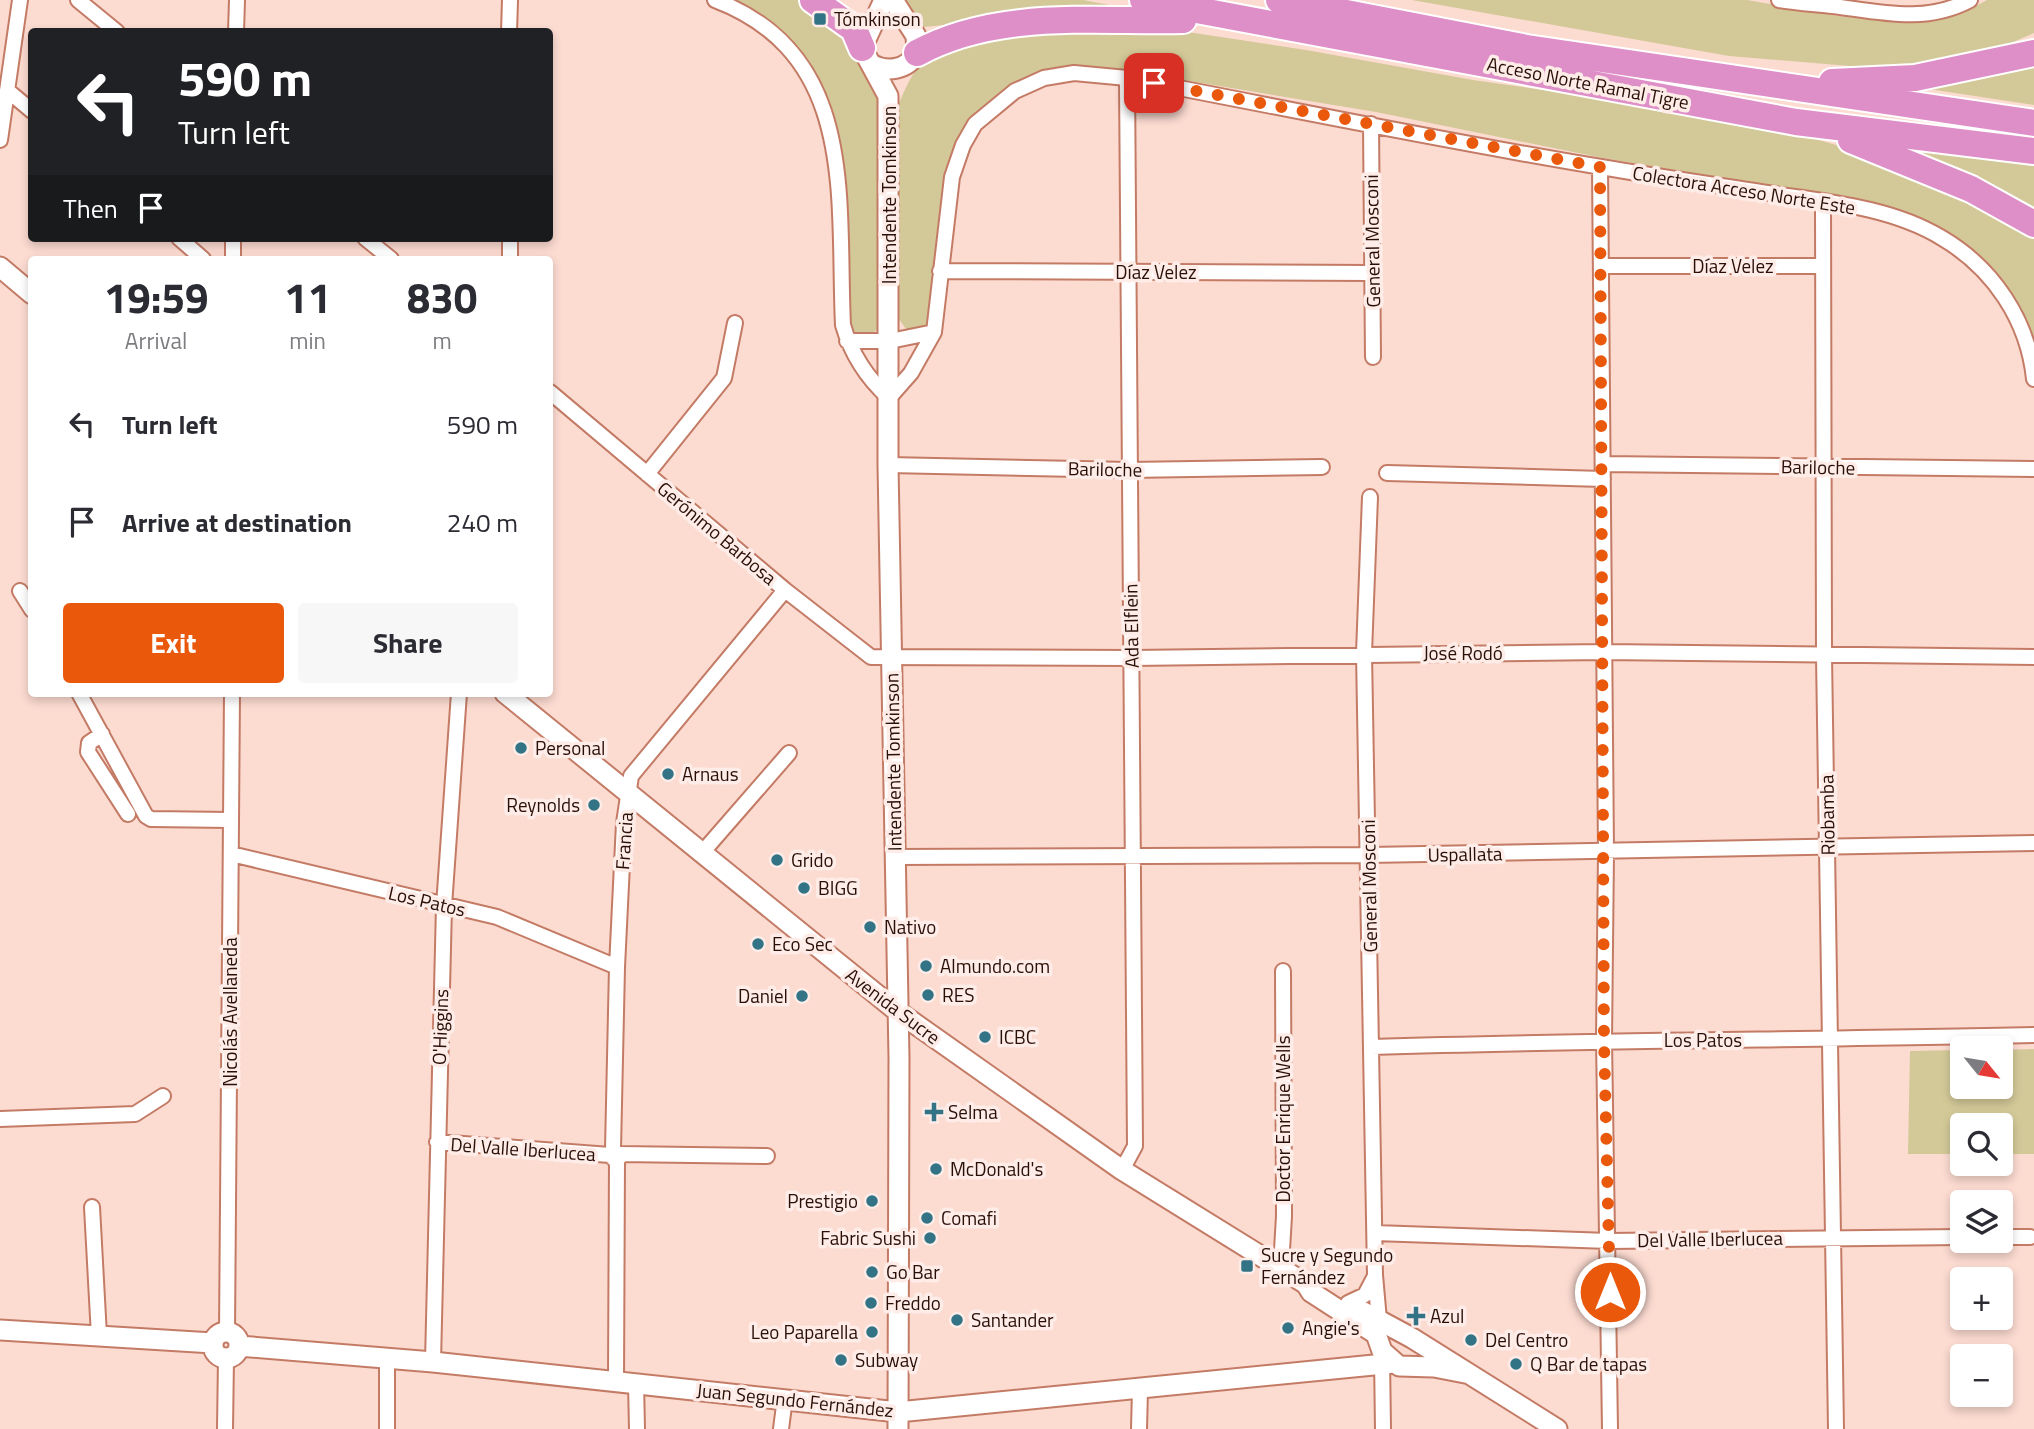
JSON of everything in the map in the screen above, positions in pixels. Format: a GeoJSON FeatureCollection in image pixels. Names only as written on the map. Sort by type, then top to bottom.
{"type":"FeatureCollection","features":[{"type":"Feature","properties":{"kind":"highway"},"geometry":{"type":"LineString","coordinates":[[813,0],[854,29],[866,56]]}},
{"type":"Feature","properties":{"kind":"highway","name":"Acceso Norte Ramal Tigre"},"geometry":{"type":"LineString","coordinates":[[1143,0],[1796,122],[2034,151]]}},
{"type":"Feature","properties":{"kind":"highway","name":"Acceso Norte Ramal Tigre"},"geometry":{"type":"LineString","coordinates":[[1284,1],[1527,48],[2034,123]]}},
{"type":"Feature","properties":{"kind":"highway"},"geometry":{"type":"LineString","coordinates":[[912,59],[952,36],[1030,22],[1238,18]]}},
{"type":"Feature","properties":{"kind":"highway"},"geometry":{"type":"LineString","coordinates":[[1748,82],[1915,78],[2034,53]]}},
{"type":"Feature","properties":{"kind":"highway"},"geometry":{"type":"LineString","coordinates":[[1796,122],[1882,150],[1970,189],[2034,224]]}},
{"type":"Feature","properties":{"kind":"main road"},"geometry":{"type":"LineString","coordinates":[[884,0],[866,56],[889,70],[912,59],[916,36],[892,0]]}},
{"type":"Feature","properties":{"kind":"main road","name":"Intendente Tomkinson"},"geometry":{"type":"LineString","coordinates":[[866,56],[888,96],[888,465],[897,1011],[898,1420]]}},
{"type":"Feature","properties":{"kind":"main road","name":"Intendente Tomkinson"},"geometry":{"type":"LineString","coordinates":[[888,96],[912,59]]}},
{"type":"Feature","properties":{"kind":"main road"},"geometry":{"type":"LineString","coordinates":[[0,267],[28,291]]}},
{"type":"Feature","properties":{"kind":"main road","name":"Avenida Sucre"},"geometry":{"type":"LineString","coordinates":[[510,697],[897,1011],[1122,1170],[1306,1284],[1311,1292],[1376,1334],[1388,1355],[1465,1373]]}},
{"type":"Feature","properties":{"kind":"main road","name":"Avenida Sucre"},"geometry":{"type":"LineString","coordinates":[[1306,1284],[1315,1284],[1408,1336],[1557,1429]]}},
{"type":"Feature","properties":{"kind":"main road","name":"Juan Segundo Fernández"},"geometry":{"type":"LineString","coordinates":[[0,1330],[387,1358],[616,1380],[785,1398],[898,1420],[1350,1367],[1373,1357],[1388,1355]]}},
{"type":"Feature","properties":{"kind":"main road"},"geometry":{"type":"LineString","coordinates":[[1390,1333],[1408,1336],[1420,1357],[1388,1355],[1390,1333]]}},
{"type":"Feature","properties":{"kind":"street"},"geometry":{"type":"LineString","coordinates":[[0,140],[20,0]]}},
{"type":"Feature","properties":{"kind":"street"},"geometry":{"type":"LineString","coordinates":[[78,0],[112,28]]}},
{"type":"Feature","properties":{"kind":"street"},"geometry":{"type":"LineString","coordinates":[[236,28],[237,0]]}},
{"type":"Feature","properties":{"kind":"street"},"geometry":{"type":"LineString","coordinates":[[509,28],[510,0]]}},
{"type":"Feature","properties":{"kind":"street"},"geometry":{"type":"LineString","coordinates":[[715,0],[752,20],[791,50],[818,92],[835,144],[843,326],[847,341],[871,381],[889,398]]}},
{"type":"Feature","properties":{"kind":"street"},"geometry":{"type":"LineString","coordinates":[[1779,0],[1835,3],[1896,15],[1927,14],[1955,8],[1970,0]]}},
{"type":"Feature","properties":{"kind":"street","name":"Colectora Acceso Norte Este"},"geometry":{"type":"LineString","coordinates":[[889,398],[911,373],[934,332],[953,177],[963,145],[975,124],[1015,91],[1044,78],[1074,73],[1127,78],[1600,167],[1823,201],[1885,214],[1941,237],[1966,254],[1998,286],[2019,325],[2034,379]]}},
{"type":"Feature","properties":{"kind":"street","name":"Ada Elflein"},"geometry":{"type":"LineString","coordinates":[[1122,1170],[1135,1146],[1127,78]]}},
{"type":"Feature","properties":{"kind":"street"},"geometry":{"type":"LineString","coordinates":[[7,90],[28,108]]}},
{"type":"Feature","properties":{"kind":"street","name":"General Mosconi"},"geometry":{"type":"LineString","coordinates":[[1371,124],[1373,356]]}},
{"type":"Feature","properties":{"kind":"street"},"geometry":{"type":"LineString","coordinates":[[1600,167],[1606,852],[1604,1040],[1610,1429]]}},
{"type":"Feature","properties":{"kind":"street","name":"Riobamba"},"geometry":{"type":"LineString","coordinates":[[1823,201],[1824,656],[1836,1429]]}},
{"type":"Feature","properties":{"kind":"street"},"geometry":{"type":"LineString","coordinates":[[184,242],[200,256]]}},
{"type":"Feature","properties":{"kind":"street"},"geometry":{"type":"LineString","coordinates":[[370,242],[387,256]]}},
{"type":"Feature","properties":{"kind":"street","name":"Díaz Velez"},"geometry":{"type":"LineString","coordinates":[[1601,266],[1824,265]]}},
{"type":"Feature","properties":{"kind":"street","name":"Díaz Velez"},"geometry":{"type":"LineString","coordinates":[[940,271],[1371,274]]}},
{"type":"Feature","properties":{"kind":"street"},"geometry":{"type":"LineString","coordinates":[[647,474],[724,378],[734,323]]}},
{"type":"Feature","properties":{"kind":"street"},"geometry":{"type":"LineString","coordinates":[[847,341],[890,341],[934,332]]}},
{"type":"Feature","properties":{"kind":"street","name":"Gerónimo Barbosa"},"geometry":{"type":"LineString","coordinates":[[553,395],[785,590],[861,650],[871,657],[892,659]]}},
{"type":"Feature","properties":{"kind":"street","name":"Bariloche"},"geometry":{"type":"LineString","coordinates":[[888,465],[1129,470],[1322,467]]}},
{"type":"Feature","properties":{"kind":"street","name":"Bariloche"},"geometry":{"type":"LineString","coordinates":[[1387,473],[1825,467],[2034,469]]}},
{"type":"Feature","properties":{"kind":"street","name":"General Mosconi"},"geometry":{"type":"LineString","coordinates":[[1370,498],[1364,653],[1375,1275],[1379,1320]]}},
{"type":"Feature","properties":{"kind":"street","name":"Francia"},"geometry":{"type":"LineString","coordinates":[[616,1380],[617,967],[627,793],[636,769],[785,590]]}},
{"type":"Feature","properties":{"kind":"street"},"geometry":{"type":"LineString","coordinates":[[20,591],[28,604]]}},
{"type":"Feature","properties":{"kind":"street","name":"José Rodó"},"geometry":{"type":"LineString","coordinates":[[892,659],[1132,659],[1364,653],[1605,652],[2034,657]]}},
{"type":"Feature","properties":{"kind":"street"},"geometry":{"type":"LineString","coordinates":[[81,697],[146,816],[151,819],[230,820]]}},
{"type":"Feature","properties":{"kind":"street","name":"Nicolás Avellaneda"},"geometry":{"type":"LineString","coordinates":[[225,1429],[232,697]]}},
{"type":"Feature","properties":{"kind":"street","name":"O'Higgins"},"geometry":{"type":"LineString","coordinates":[[433,1362],[436,1142],[444,906],[459,697]]}},
{"type":"Feature","properties":{"kind":"street"},"geometry":{"type":"LineString","coordinates":[[102,734],[89,743],[88,752],[128,814]]}},
{"type":"Feature","properties":{"kind":"street"},"geometry":{"type":"LineString","coordinates":[[701,854],[789,753]]}},
{"type":"Feature","properties":{"kind":"street","name":"Uspallata"},"geometry":{"type":"LineString","coordinates":[[895,857],[1368,855],[2034,843]]}},
{"type":"Feature","properties":{"kind":"street","name":"Los Patos"},"geometry":{"type":"LineString","coordinates":[[231,854],[497,917],[617,967]]}},
{"type":"Feature","properties":{"kind":"street","name":"Doctor Enrique Wells"},"geometry":{"type":"LineString","coordinates":[[1280,1267],[1284,1216],[1283,971]]}},
{"type":"Feature","properties":{"kind":"street","name":"Los Patos"},"geometry":{"type":"LineString","coordinates":[[1372,1047],[1604,1040],[1830,1040],[2034,1035]]}},
{"type":"Feature","properties":{"kind":"street"},"geometry":{"type":"LineString","coordinates":[[0,1119],[135,1114],[163,1096]]}},
{"type":"Feature","properties":{"kind":"street","name":"Del Valle Iberlucea"},"geometry":{"type":"LineString","coordinates":[[436,1142],[615,1154],[767,1156]]}},
{"type":"Feature","properties":{"kind":"street"},"geometry":{"type":"LineString","coordinates":[[92,1207],[99,1336]]}},
{"type":"Feature","properties":{"kind":"street","name":"Del Valle Iberlucea"},"geometry":{"type":"LineString","coordinates":[[1375,1233],[1609,1241],[1833,1236],[1950,1237]]}},
{"type":"Feature","properties":{"kind":"street"},"geometry":{"type":"LineString","coordinates":[[2013,1237],[2030,1237]]}},
{"type":"Feature","properties":{"kind":"street"},"geometry":{"type":"LineString","coordinates":[[1348,1303],[1365,1295],[1375,1275]]}},
{"type":"Feature","properties":{"kind":"street"},"geometry":{"type":"LineString","coordinates":[[1383,1429],[1388,1355]]}},
{"type":"Feature","properties":{"kind":"street"},"geometry":{"type":"LineString","coordinates":[[387,1358],[387,1429]]}},
{"type":"Feature","properties":{"kind":"street"},"geometry":{"type":"LineString","coordinates":[[636,1383],[637,1429]]}},
{"type":"Feature","properties":{"kind":"street"},"geometry":{"type":"LineString","coordinates":[[1139,1429],[1140,1390]]}},
{"type":"Feature","properties":{"kind":"street"},"geometry":{"type":"LineString","coordinates":[[781,1429],[785,1398]]}},
{"type":"Feature","properties":{"kind":"shaded area"},"geometry":{"type":"Polygon","coordinates":[[[725,0],[804,0],[846,33],[879,83],[882,312],[877,330],[868,336],[857,335],[845,319],[835,130],[801,60],[725,0]]]}},
{"type":"Feature","properties":{"kind":"shaded area"},"geometry":{"type":"Polygon","coordinates":[[[900,0],[1083,0],[1120,7],[924,27],[912,20],[900,0]]]}},
{"type":"Feature","properties":{"kind":"shaded area"},"geometry":{"type":"Polygon","coordinates":[[[1412,0],[1747,0],[1838,16],[1897,22],[1963,13],[1987,0],[2034,0],[2034,33],[1972,60],[1922,68],[1862,67],[1729,56],[1412,0]]]}},
{"type":"Feature","properties":{"kind":"shaded area"},"geometry":{"type":"Polygon","coordinates":[[[1015,31],[1181,31],[1473,80],[1628,102],[1790,132],[1879,157],[2034,235],[2034,357],[2024,325],[1947,235],[1764,185],[1603,158],[1376,112],[1129,71],[1075,65],[1036,72],[989,103],[953,150],[930,321],[925,331],[909,333],[898,318],[895,113],[911,78],[922,62],[936,50],[955,43],[1015,31]]]}},
{"type":"Feature","properties":{"kind":"shaded area"},"geometry":{"type":"Polygon","coordinates":[[[2034,59],[2034,105],[1876,81],[2034,59]]]}},
{"type":"Feature","properties":{"kind":"shaded area"},"geometry":{"type":"Polygon","coordinates":[[[1885,141],[2034,160],[2034,211],[1885,141]]]}},
{"type":"Feature","properties":{"kind":"shaded area"},"geometry":{"type":"Polygon","coordinates":[[[2034,1049],[2034,1154],[2013,1154],[2013,1113],[1950,1113],[1950,1154],[1908,1154],[1910,1051],[1950,1050],[1950,1099],[2013,1099],[2013,1050],[2034,1049]]]}},
{"type":"Feature","properties":{"kind":"place","name":"Tómkinson"},"geometry":{"type":"Point","coordinates":[820,19]}},
{"type":"Feature","properties":{"kind":"place","name":"Personal"},"geometry":{"type":"Point","coordinates":[521,748]}},
{"type":"Feature","properties":{"kind":"place","name":"Arnaus"},"geometry":{"type":"Point","coordinates":[668,774]}},
{"type":"Feature","properties":{"kind":"place","name":"Reynolds"},"geometry":{"type":"Point","coordinates":[594,805]}},
{"type":"Feature","properties":{"kind":"place","name":"Grido"},"geometry":{"type":"Point","coordinates":[777,860]}},
{"type":"Feature","properties":{"kind":"place","name":"BIGG"},"geometry":{"type":"Point","coordinates":[804,888]}},
{"type":"Feature","properties":{"kind":"place","name":"Nativo"},"geometry":{"type":"Point","coordinates":[870,927]}},
{"type":"Feature","properties":{"kind":"place","name":"Eco Sec"},"geometry":{"type":"Point","coordinates":[758,944]}},
{"type":"Feature","properties":{"kind":"place","name":"Almundo.com"},"geometry":{"type":"Point","coordinates":[926,966]}},
{"type":"Feature","properties":{"kind":"place","name":"RES"},"geometry":{"type":"Point","coordinates":[928,995]}},
{"type":"Feature","properties":{"kind":"place","name":"Daniel"},"geometry":{"type":"Point","coordinates":[802,996]}},
{"type":"Feature","properties":{"kind":"place","name":"ICBC"},"geometry":{"type":"Point","coordinates":[985,1037]}},
{"type":"Feature","properties":{"kind":"place","name":"Selma"},"geometry":{"type":"Point","coordinates":[934,1112]}},
{"type":"Feature","properties":{"kind":"place","name":"McDonald's"},"geometry":{"type":"Point","coordinates":[936,1169]}},
{"type":"Feature","properties":{"kind":"place","name":"Prestigio"},"geometry":{"type":"Point","coordinates":[872,1201]}},
{"type":"Feature","properties":{"kind":"place","name":"Comafi"},"geometry":{"type":"Point","coordinates":[927,1218]}},
{"type":"Feature","properties":{"kind":"place","name":"Fabric Sushi"},"geometry":{"type":"Point","coordinates":[930,1238]}},
{"type":"Feature","properties":{"kind":"place","name":"Sucre y Segundo Fernández"},"geometry":{"type":"Point","coordinates":[1247,1266]}},
{"type":"Feature","properties":{"kind":"place","name":"Go Bar"},"geometry":{"type":"Point","coordinates":[872,1272]}},
{"type":"Feature","properties":{"kind":"place","name":"Freddo"},"geometry":{"type":"Point","coordinates":[871,1303]}},
{"type":"Feature","properties":{"kind":"place","name":"Azul"},"geometry":{"type":"Point","coordinates":[1416,1316]}},
{"type":"Feature","properties":{"kind":"place","name":"Santander"},"geometry":{"type":"Point","coordinates":[957,1320]}},
{"type":"Feature","properties":{"kind":"place","name":"Angie's"},"geometry":{"type":"Point","coordinates":[1288,1328]}},
{"type":"Feature","properties":{"kind":"place","name":"Leo Paparella"},"geometry":{"type":"Point","coordinates":[872,1332]}},
{"type":"Feature","properties":{"kind":"place","name":"Del Centro"},"geometry":{"type":"Point","coordinates":[1471,1340]}},
{"type":"Feature","properties":{"kind":"place","name":"Subway"},"geometry":{"type":"Point","coordinates":[841,1360]}},
{"type":"Feature","properties":{"kind":"place","name":"Q Bar de tapas"},"geometry":{"type":"Point","coordinates":[1516,1364]}},
{"type":"Feature","properties":{"kind":"route"},"geometry":{"type":"LineString","coordinates":[[1154,83],[1600,167],[1606,852],[1604,1040],[1610,1292]]}}]}
